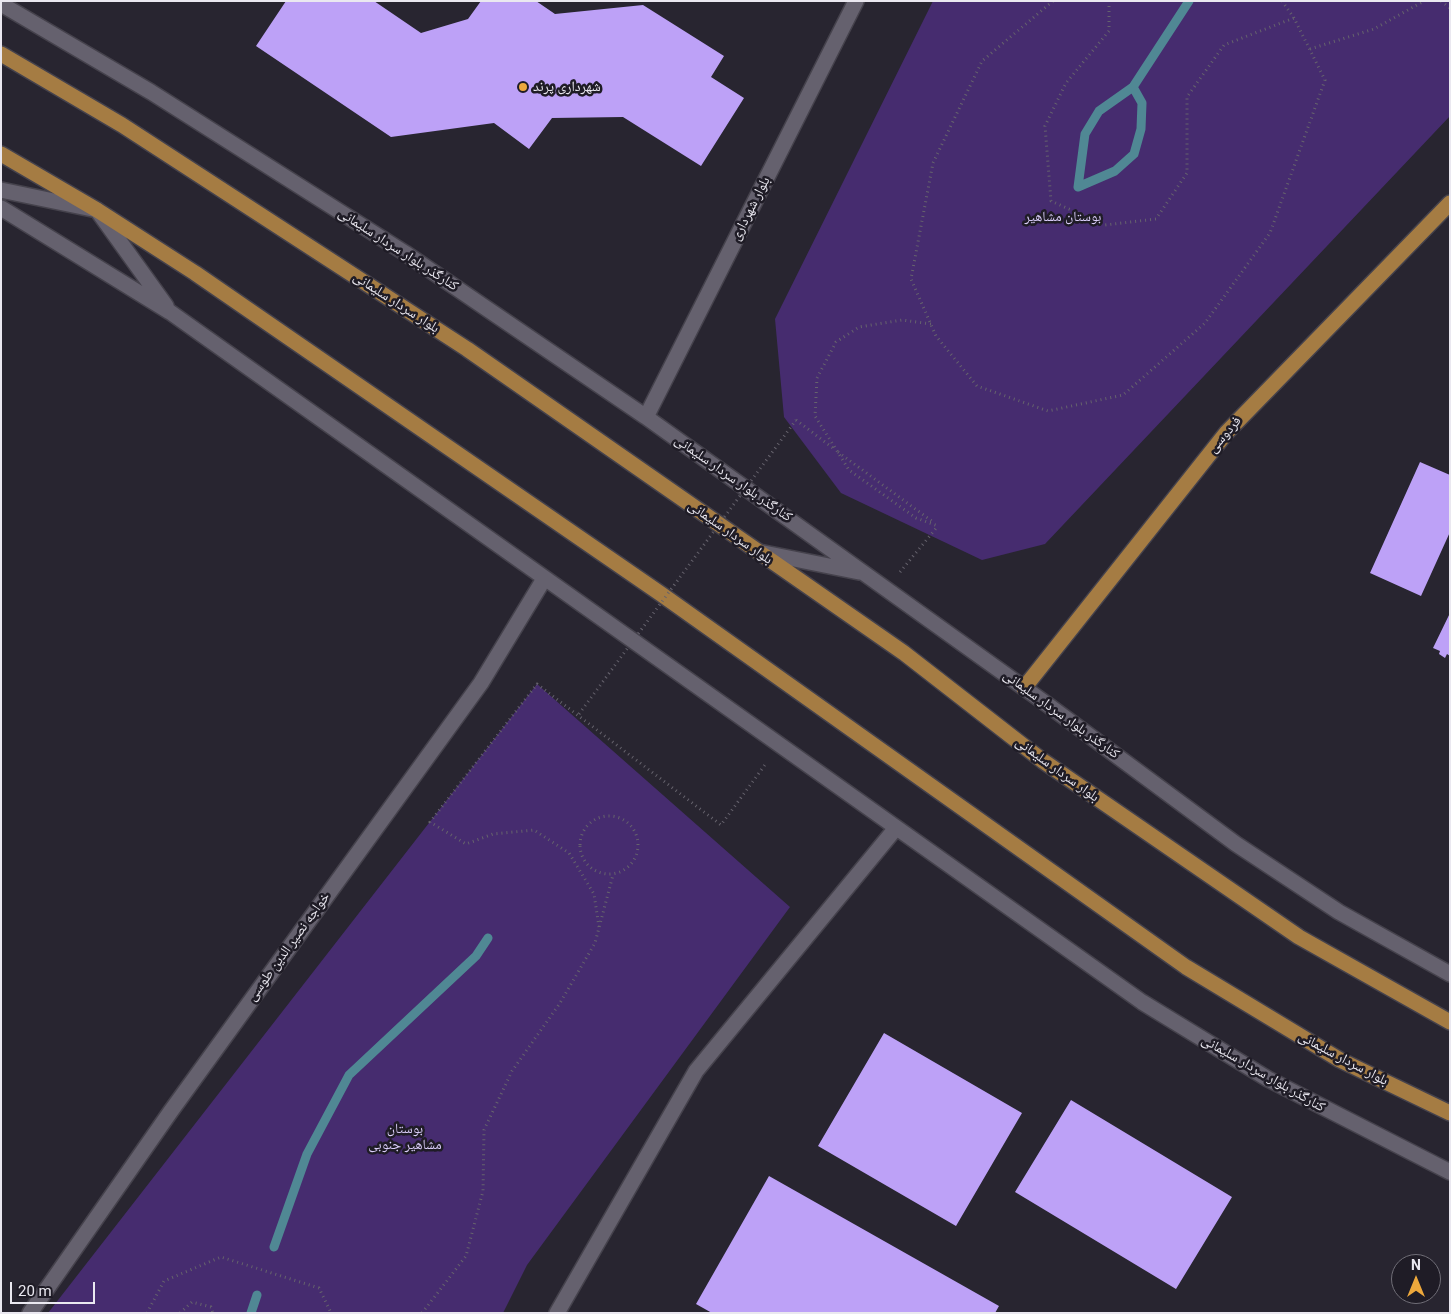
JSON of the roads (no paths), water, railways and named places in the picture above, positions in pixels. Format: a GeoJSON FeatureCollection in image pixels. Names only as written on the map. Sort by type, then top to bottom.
{"type":"FeatureCollection","features":[{"type":"Feature","properties":{"kind":"main road","name":"بلوار سردار سلیمانی"},"geometry":{"type":"LineString","coordinates":[[1,54],[122,125],[467,349],[904,654],[1043,761],[1299,938],[1450,1022]]}},
{"type":"Feature","properties":{"kind":"main road","name":"بلوار سردار سلیمانی"},"geometry":{"type":"LineString","coordinates":[[1,154],[97,210],[195,273],[661,594],[1186,966],[1340,1060],[1450,1113]]}},
{"type":"Feature","properties":{"kind":"main road","name":"فردوسی"},"geometry":{"type":"LineString","coordinates":[[1024,688],[1226,432],[1450,203]]}},
{"type":"Feature","properties":{"kind":"street","name":"بلوار شهرداری"},"geometry":{"type":"LineString","coordinates":[[646,417],[856,1]]}},
{"type":"Feature","properties":{"kind":"street","name":"کنارگذر بلوار سردار سلیمانی"},"geometry":{"type":"LineString","coordinates":[[1,4],[151,92],[405,253],[646,417],[886,588],[1236,844],[1339,912],[1450,974]]}},
{"type":"Feature","properties":{"kind":"street"},"geometry":{"type":"LineString","coordinates":[[1,190],[97,210],[170,312]]}},
{"type":"Feature","properties":{"kind":"street","name":"کنارگذر بلوار سردار سلیمانی"},"geometry":{"type":"LineString","coordinates":[[1,208],[170,312],[1142,1002],[1268,1079],[1450,1172]]}},
{"type":"Feature","properties":{"kind":"street"},"geometry":{"type":"LineString","coordinates":[[757,552],[865,573]]}},
{"type":"Feature","properties":{"kind":"street","name":"خواجه نصیر الدین طوسی"},"geometry":{"type":"LineString","coordinates":[[30,1313],[171,1111],[481,683],[544,579]]}},
{"type":"Feature","properties":{"kind":"street"},"geometry":{"type":"LineString","coordinates":[[557,1313],[696,1071],[896,828]]}},
{"type":"Feature","properties":{"kind":"waterway"},"geometry":{"type":"LineString","coordinates":[[1078,187],[1085,134],[1099,111],[1133,87],[1189,1]]}},
{"type":"Feature","properties":{"kind":"waterway"},"geometry":{"type":"LineString","coordinates":[[1078,187],[1115,171],[1134,154],[1141,129],[1142,103],[1133,87]]}},
{"type":"Feature","properties":{"kind":"waterway"},"geometry":{"type":"LineString","coordinates":[[274,1247],[307,1154],[349,1075],[476,956],[488,938]]}},
{"type":"Feature","properties":{"kind":"waterway"},"geometry":{"type":"LineString","coordinates":[[251,1313],[257,1295]]}},
{"type":"Feature","properties":{"kind":"place","name":"شهرداری پرند"},"geometry":{"type":"Point","coordinates":[523,87]}},
{"type":"Feature","properties":{"kind":"park label","name":"بوستان مشاهیر"},"geometry":{"type":"Point","coordinates":[1063,217]}},
{"type":"Feature","properties":{"kind":"park label","name":"بوستان مشاهیر جنوبی"},"geometry":{"type":"Point","coordinates":[405,1138]}}]}
